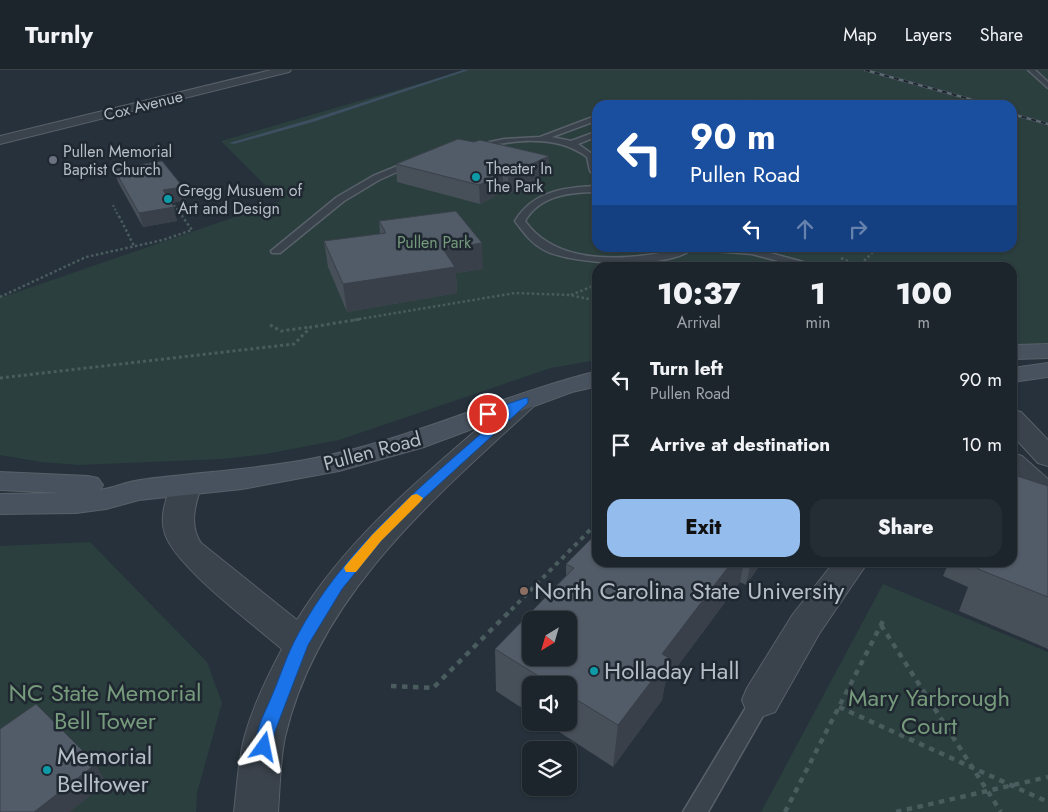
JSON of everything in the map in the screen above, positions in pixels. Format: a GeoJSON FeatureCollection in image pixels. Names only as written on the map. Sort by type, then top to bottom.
{"type":"FeatureCollection","features":[{"type":"Feature","properties":{"kind":"main road"},"geometry":{"type":"LineString","coordinates":[[1017,352],[1048,351]]}},
{"type":"Feature","properties":{"kind":"main road"},"geometry":{"type":"LineString","coordinates":[[1017,374],[1048,370]]}},
{"type":"Feature","properties":{"kind":"main road","name":"Pullen Road"},"geometry":{"type":"LineString","coordinates":[[0,504],[76,503],[106,499],[138,490],[242,480],[338,462],[414,440],[592,380]]}},
{"type":"Feature","properties":{"kind":"main road","name":"Pullen Road"},"geometry":{"type":"LineString","coordinates":[[7,479],[114,484],[138,490]]}},
{"type":"Feature","properties":{"kind":"street","name":"Cox Avenue"},"geometry":{"type":"LineString","coordinates":[[0,140],[286,70]]}},
{"type":"Feature","properties":{"kind":"street"},"geometry":{"type":"LineString","coordinates":[[256,812],[267,731],[301,644],[337,586],[376,538],[406,507],[525,401]]}},
{"type":"Feature","properties":{"kind":"street"},"geometry":{"type":"LineString","coordinates":[[1017,423],[1048,457]]}},
{"type":"Feature","properties":{"kind":"street"},"geometry":{"type":"LineString","coordinates":[[1017,468],[1048,493]]}},
{"type":"Feature","properties":{"kind":"street"},"geometry":{"type":"LineString","coordinates":[[186,486],[177,518],[178,531],[190,551],[301,644]]}},
{"type":"Feature","properties":{"kind":"street"},"geometry":{"type":"LineString","coordinates":[[761,700],[806,624],[848,567]]}},
{"type":"Feature","properties":{"kind":"lane"},"geometry":{"type":"LineString","coordinates":[[1031,70],[1048,86]]}},
{"type":"Feature","properties":{"kind":"lane"},"geometry":{"type":"LineString","coordinates":[[468,148],[553,135],[592,119]]}},
{"type":"Feature","properties":{"kind":"lane"},"geometry":{"type":"LineString","coordinates":[[571,144],[592,135]]}},
{"type":"Feature","properties":{"kind":"lane"},"geometry":{"type":"LineString","coordinates":[[537,138],[571,144],[590,156],[592,162]]}},
{"type":"Feature","properties":{"kind":"lane"},"geometry":{"type":"LineString","coordinates":[[276,251],[315,217],[376,177],[423,160]]}},
{"type":"Feature","properties":{"kind":"lane"},"geometry":{"type":"LineString","coordinates":[[573,190],[592,176]]}},
{"type":"Feature","properties":{"kind":"lane"},"geometry":{"type":"LineString","coordinates":[[592,188],[573,190],[550,196],[534,203],[524,211],[520,221],[524,232],[537,242],[557,251],[592,258],[626,260],[654,258],[675,252]]}},
{"type":"Feature","properties":{"kind":"lane"},"geometry":{"type":"LineString","coordinates":[[759,252],[797,262]]}},
{"type":"Feature","properties":{"kind":"lane"},"geometry":{"type":"LineString","coordinates":[[695,812],[761,700]]}},
{"type":"Feature","properties":{"kind":"path"},"geometry":{"type":"LineString","coordinates":[[113,205],[134,246]]}},
{"type":"Feature","properties":{"kind":"path"},"geometry":{"type":"LineString","coordinates":[[0,297],[78,260],[100,252],[163,240],[192,230],[174,205]]}},
{"type":"Feature","properties":{"kind":"path"},"geometry":{"type":"LineString","coordinates":[[863,262],[873,252]]}},
{"type":"Feature","properties":{"kind":"path"},"geometry":{"type":"LineString","coordinates":[[570,295],[592,286]]}},
{"type":"Feature","properties":{"kind":"path"},"geometry":{"type":"LineString","coordinates":[[270,325],[281,331],[515,293],[570,295],[592,300]]}},
{"type":"Feature","properties":{"kind":"path"},"geometry":{"type":"LineString","coordinates":[[0,378],[294,344],[311,327]]}},
{"type":"Feature","properties":{"kind":"path"},"geometry":{"type":"LineString","coordinates":[[391,686],[434,688],[592,528]]}},
{"type":"Feature","properties":{"kind":"path"},"geometry":{"type":"LineString","coordinates":[[786,812],[885,618]]}},
{"type":"Feature","properties":{"kind":"path"},"geometry":{"type":"LineString","coordinates":[[881,626],[926,692],[970,765],[1002,812]]}},
{"type":"Feature","properties":{"kind":"path"},"geometry":{"type":"LineString","coordinates":[[839,707],[1048,802]]}},
{"type":"Feature","properties":{"kind":"path"},"geometry":{"type":"LineString","coordinates":[[896,812],[987,789],[1048,777]]}},
{"type":"Feature","properties":{"kind":"green space","name":"Pullen Park"},"geometry":{"type":"Polygon","coordinates":[[[466,70],[1048,70],[1048,346],[1017,349],[1017,262],[592,262],[592,361],[551,368],[339,440],[266,454],[222,459],[79,465],[41,462],[0,455],[0,298],[281,201],[221,141],[466,70]]]}},
{"type":"Feature","properties":{"kind":"green space","name":"NC State Memorial Bell Tower"},"geometry":{"type":"Polygon","coordinates":[[[90,542],[207,662],[222,703],[197,793],[196,812],[0,812],[0,546],[90,542]]]}},
{"type":"Feature","properties":{"kind":"green space","name":"Mary Yarbrough Court"},"geometry":{"type":"Polygon","coordinates":[[[883,584],[1048,652],[1048,812],[761,812],[883,584]]]}},
{"type":"Feature","properties":{"kind":"building"},"geometry":{"type":"Polygon","coordinates":[[[458,139],[474,142],[480,140],[549,156],[508,175],[503,174],[479,185],[396,164],[458,139]]]}},
{"type":"Feature","properties":{"kind":"building"},"geometry":{"type":"Polygon","coordinates":[[[162,161],[183,187],[163,190],[174,207],[139,213],[114,169],[162,161]]]}},
{"type":"Feature","properties":{"kind":"building"},"geometry":{"type":"Polygon","coordinates":[[[456,211],[482,243],[443,249],[455,267],[343,284],[324,241],[386,233],[379,221],[456,211]]]}},
{"type":"Feature","properties":{"kind":"building"},"geometry":{"type":"Polygon","coordinates":[[[1017,476],[1048,486],[1048,597],[978,569],[979,567],[1017,567],[1017,476]]]}},
{"type":"Feature","properties":{"kind":"building","name":"Holladay Hall"},"geometry":{"type":"Polygon","coordinates":[[[592,538],[592,567],[728,567],[662,654],[669,658],[618,725],[577,700],[577,676],[538,676],[522,666],[578,666],[578,611],[532,611],[574,568],[566,564],[592,538]]]}},
{"type":"Feature","properties":{"kind":"building","name":"Holladay Hall"},"geometry":{"type":"Polygon","coordinates":[[[522,621],[522,666],[495,649],[522,621]]]}},
{"type":"Feature","properties":{"kind":"building","name":"Memorial Belltower"},"geometry":{"type":"Polygon","coordinates":[[[36,704],[96,764],[34,812],[0,812],[0,729],[36,704]]]}},
{"type":"Feature","properties":{"kind":"waterway"},"geometry":{"type":"LineString","coordinates":[[232,143],[314,120],[467,70]]}},
{"type":"Feature","properties":{"kind":"railway"},"geometry":{"type":"LineString","coordinates":[[865,70],[973,100]]}},
{"type":"Feature","properties":{"kind":"railway"},"geometry":{"type":"LineString","coordinates":[[1017,115],[1048,124]]}},
{"type":"Feature","properties":{"kind":"slow traffic"},"geometry":{"type":"LineString","coordinates":[[351,568],[376,538],[417,498]]}},
{"type":"Feature","properties":{"kind":"place","name":"Pullen Memorial Baptist Church"},"geometry":{"type":"Point","coordinates":[53,160]}},
{"type":"Feature","properties":{"kind":"place","name":"Theater In The Park"},"geometry":{"type":"Point","coordinates":[476,177]}},
{"type":"Feature","properties":{"kind":"place","name":"Gregg Musuem of Art and Design"},"geometry":{"type":"Point","coordinates":[168,199]}},
{"type":"Feature","properties":{"kind":"place","name":"North Carolina State University"},"geometry":{"type":"Point","coordinates":[524,591]}},
{"type":"Feature","properties":{"kind":"place","name":"Holladay Hall"},"geometry":{"type":"Point","coordinates":[594,671]}},
{"type":"Feature","properties":{"kind":"place","name":"Memorial Belltower"},"geometry":{"type":"Point","coordinates":[47,770]}},
{"type":"Feature","properties":{"kind":"route"},"geometry":{"type":"LineString","coordinates":[[264,747],[267,731],[301,644],[337,586],[376,538],[406,507],[525,401],[488,414]]}}]}
